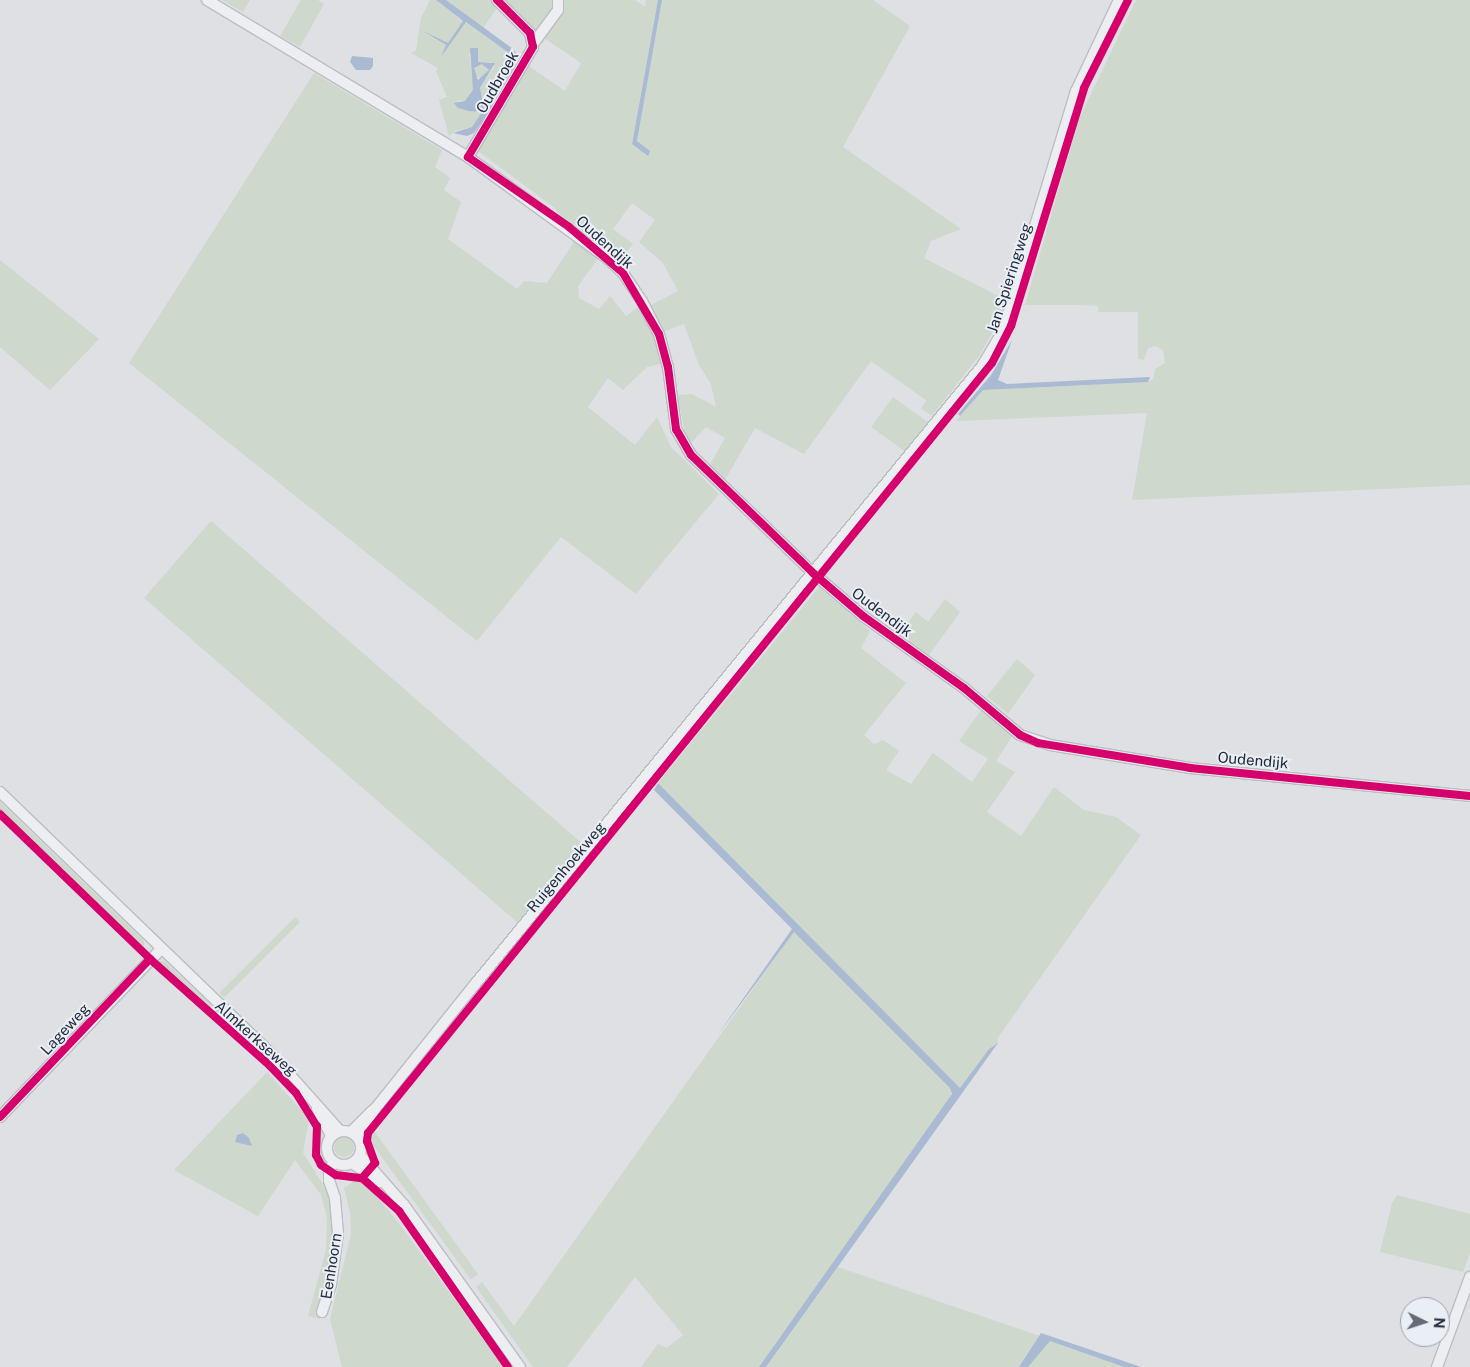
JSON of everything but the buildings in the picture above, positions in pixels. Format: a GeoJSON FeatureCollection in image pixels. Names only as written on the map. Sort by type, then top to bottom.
{"type":"FeatureCollection","features":[{"type":"Feature","properties":{"kind":"street","name":"Oudendijk"},"geometry":{"type":"LineString","coordinates":[[206,0],[468,157],[569,228],[623,273],[659,334],[668,367],[676,429],[682,443],[705,471],[813,573],[863,616],[964,688],[1020,735],[1038,743],[1190,768],[1470,796]]}},
{"type":"Feature","properties":{"kind":"street","name":"Oudbroek"},"geometry":{"type":"LineString","coordinates":[[468,157],[533,44],[530,33],[497,0]]}},
{"type":"Feature","properties":{"kind":"street"},"geometry":{"type":"LineString","coordinates":[[533,44],[558,10],[558,0]]}},
{"type":"Feature","properties":{"kind":"street","name":"Jan Spieringweg"},"geometry":{"type":"LineString","coordinates":[[813,573],[982,366],[1002,331],[1065,121],[1119,0]]}},
{"type":"Feature","properties":{"kind":"street","name":"Ruigenhoekweg"},"geometry":{"type":"LineString","coordinates":[[355,1134],[813,573]]}},
{"type":"Feature","properties":{"kind":"street","name":"Almkerkseweg"},"geometry":{"type":"LineString","coordinates":[[0,792],[160,950],[274,1057],[314,1103],[335,1133]]}},
{"type":"Feature","properties":{"kind":"street","name":"Lageweg"},"geometry":{"type":"LineString","coordinates":[[0,1117],[160,950]]}},
{"type":"Feature","properties":{"kind":"street"},"geometry":{"type":"LineString","coordinates":[[356,1159],[343,1165],[334,1162],[326,1147],[335,1133],[355,1134],[356,1159],[384,1184],[410,1213],[520,1367]]}},
{"type":"Feature","properties":{"kind":"street","name":"Eenhoorn"},"geometry":{"type":"LineString","coordinates":[[322,1312],[331,1285],[338,1233],[335,1198],[329,1181],[329,1172],[334,1162]]}},
{"type":"Feature","properties":{"kind":"street"},"geometry":{"type":"LineString","coordinates":[[1437,1367],[1470,1277]]}},
{"type":"Feature","properties":{"kind":"shaded area"},"geometry":{"type":"Polygon","coordinates":[[[222,0],[250,0],[243,12],[222,0]]]}},
{"type":"Feature","properties":{"kind":"shaded area"},"geometry":{"type":"Polygon","coordinates":[[[301,0],[318,0],[324,4],[300,47],[280,36],[301,0]]]}},
{"type":"Feature","properties":{"kind":"shaded area"},"geometry":{"type":"Polygon","coordinates":[[[430,0],[436,0],[463,22],[448,44],[423,32],[446,45],[441,56],[466,22],[513,56],[512,64],[484,109],[480,88],[494,67],[492,62],[478,62],[477,56],[469,54],[474,90],[465,101],[458,100],[460,108],[483,112],[472,127],[455,131],[449,136],[439,100],[447,97],[436,71],[438,68],[411,53],[416,50],[421,18],[430,0]]]}},
{"type":"Feature","properties":{"kind":"shaded area"},"geometry":{"type":"Polygon","coordinates":[[[446,0],[494,0],[499,5],[483,28],[446,0]]]}},
{"type":"Feature","properties":{"kind":"shaded area"},"geometry":{"type":"Polygon","coordinates":[[[504,0],[554,0],[554,8],[539,33],[504,0]]]}},
{"type":"Feature","properties":{"kind":"shaded area"},"geometry":{"type":"Polygon","coordinates":[[[559,0],[635,0],[645,7],[646,0],[658,0],[632,143],[650,153],[637,141],[662,0],[873,0],[910,26],[843,147],[961,229],[931,241],[924,258],[1010,302],[979,356],[932,416],[921,408],[927,401],[871,361],[804,454],[755,428],[723,483],[708,468],[725,438],[706,427],[690,444],[685,433],[677,395],[692,394],[716,407],[711,384],[699,365],[684,324],[662,332],[651,305],[678,291],[663,263],[639,242],[655,220],[632,203],[613,229],[633,244],[622,257],[613,258],[561,218],[555,208],[478,151],[526,64],[565,91],[581,63],[544,38],[559,11],[559,0]]]}},
{"type":"Feature","properties":{"kind":"shaded area"},"geometry":{"type":"Polygon","coordinates":[[[1136,0],[1470,0],[1470,485],[1132,500],[1147,413],[956,421],[983,390],[1148,382],[1153,379],[1155,369],[1165,363],[1163,350],[1155,346],[1148,348],[1144,360],[1138,359],[1138,312],[1098,312],[1098,306],[1025,305],[1079,119],[1136,0]]]}},
{"type":"Feature","properties":{"kind":"shaded area"},"geometry":{"type":"Polygon","coordinates":[[[478,64],[484,64],[488,71],[484,78],[478,78],[474,74],[474,68],[478,64]]]}},
{"type":"Feature","properties":{"kind":"shaded area"},"geometry":{"type":"Polygon","coordinates":[[[314,73],[442,150],[435,167],[450,178],[444,190],[461,202],[448,239],[517,289],[524,281],[547,283],[577,237],[600,256],[578,286],[579,298],[599,309],[610,296],[626,316],[641,305],[655,332],[664,363],[647,367],[623,390],[608,378],[588,407],[635,445],[657,417],[671,447],[719,494],[636,594],[561,537],[477,641],[129,363],[314,73]]]}},
{"type":"Feature","properties":{"kind":"shaded area"},"geometry":{"type":"Polygon","coordinates":[[[0,260],[99,339],[50,390],[0,347],[0,260]]]}},
{"type":"Feature","properties":{"kind":"shaded area"},"geometry":{"type":"Polygon","coordinates":[[[893,397],[928,422],[906,452],[871,427],[893,397]]]}},
{"type":"Feature","properties":{"kind":"shaded area"},"geometry":{"type":"Polygon","coordinates":[[[211,521],[584,845],[517,922],[144,598],[211,521]]]}},
{"type":"Feature","properties":{"kind":"shaded area"},"geometry":{"type":"Polygon","coordinates":[[[819,587],[870,631],[861,648],[906,683],[864,735],[874,744],[883,740],[899,751],[886,770],[911,784],[933,753],[972,782],[988,759],[959,741],[984,706],[1015,732],[996,761],[1015,772],[987,812],[1021,836],[1054,787],[1084,810],[1116,817],[1141,835],[997,1039],[998,1043],[989,1049],[960,1088],[658,783],[819,587]]]}},
{"type":"Feature","properties":{"kind":"shaded area"},"geometry":{"type":"Polygon","coordinates":[[[945,599],[960,612],[929,655],[899,635],[916,612],[928,622],[945,599]]]}},
{"type":"Feature","properties":{"kind":"shaded area"},"geometry":{"type":"Polygon","coordinates":[[[1017,659],[1035,675],[1008,714],[987,696],[1017,659]]]}},
{"type":"Feature","properties":{"kind":"shaded area"},"geometry":{"type":"Polygon","coordinates":[[[0,802],[144,941],[144,951],[0,810],[0,802]]]}},
{"type":"Feature","properties":{"kind":"shaded area"},"geometry":{"type":"Polygon","coordinates":[[[295,917],[300,922],[224,998],[219,993],[295,917]]]}},
{"type":"Feature","properties":{"kind":"shaded area"},"geometry":{"type":"Polygon","coordinates":[[[794,931],[951,1088],[951,1099],[759,1367],[641,1367],[658,1344],[667,1348],[683,1335],[635,1277],[567,1367],[533,1367],[476,1287],[482,1282],[514,1326],[794,931]]]}},
{"type":"Feature","properties":{"kind":"shaded area"},"geometry":{"type":"Polygon","coordinates":[[[164,961],[245,1037],[220,1022],[157,963],[164,961]]]}},
{"type":"Feature","properties":{"kind":"shaded area"},"geometry":{"type":"Polygon","coordinates":[[[267,1072],[309,1119],[303,1153],[331,1197],[334,1244],[320,1319],[308,1316],[326,1250],[327,1217],[321,1195],[295,1160],[258,1216],[174,1170],[267,1072]]]}},
{"type":"Feature","properties":{"kind":"shaded area"},"geometry":{"type":"Polygon","coordinates":[[[315,1114],[323,1127],[322,1149],[329,1163],[327,1168],[319,1157],[319,1132],[315,1114]]]}},
{"type":"Feature","properties":{"kind":"shaded area"},"geometry":{"type":"Polygon","coordinates":[[[374,1131],[478,1274],[471,1279],[367,1136],[374,1131]]]}},
{"type":"Feature","properties":{"kind":"shaded area"},"geometry":{"type":"Polygon","coordinates":[[[340,1137],[348,1137],[354,1143],[354,1151],[348,1157],[340,1157],[334,1151],[334,1143],[340,1137]]]}},
{"type":"Feature","properties":{"kind":"shaded area"},"geometry":{"type":"Polygon","coordinates":[[[357,1179],[366,1183],[401,1226],[504,1367],[342,1367],[330,1319],[351,1234],[350,1213],[344,1188],[357,1179]]]}},
{"type":"Feature","properties":{"kind":"shaded area"},"geometry":{"type":"Polygon","coordinates":[[[1397,1195],[1470,1214],[1470,1252],[1463,1272],[1380,1252],[1392,1203],[1397,1195]]]}},
{"type":"Feature","properties":{"kind":"shaded area"},"geometry":{"type":"Polygon","coordinates":[[[838,1267],[1040,1336],[1040,1338],[1019,1367],[766,1367],[838,1267]]]}},
{"type":"Feature","properties":{"kind":"shaded area"},"geometry":{"type":"Polygon","coordinates":[[[1050,1341],[1124,1367],[1028,1367],[1050,1341]]]}},
{"type":"Feature","properties":{"kind":"water"},"geometry":{"type":"Polygon","coordinates":[[[436,0],[446,0],[513,49],[519,57],[486,116],[474,133],[467,136],[453,133],[472,127],[482,112],[458,108],[454,103],[465,101],[473,90],[470,48],[478,48],[478,62],[495,63],[480,88],[484,109],[512,64],[513,56],[466,22],[441,57],[446,45],[423,31],[448,43],[463,21],[436,0]],[[482,64],[474,68],[478,80],[489,70],[482,64]]]}},
{"type":"Feature","properties":{"kind":"water"},"geometry":{"type":"Polygon","coordinates":[[[658,0],[662,0],[637,141],[650,151],[648,156],[632,144],[658,0]]]}},
{"type":"Feature","properties":{"kind":"water"},"geometry":{"type":"Polygon","coordinates":[[[352,56],[373,58],[373,66],[370,70],[356,70],[350,62],[352,56]]]}},
{"type":"Feature","properties":{"kind":"water"},"geometry":{"type":"Polygon","coordinates":[[[1012,340],[998,380],[1007,384],[1150,377],[1148,382],[983,390],[960,416],[958,414],[991,375],[1012,340]]]}},
{"type":"Feature","properties":{"kind":"water"},"geometry":{"type":"Polygon","coordinates":[[[658,783],[960,1088],[989,1049],[998,1043],[766,1367],[759,1367],[952,1094],[950,1088],[794,932],[717,1036],[792,929],[654,790],[658,783]]]}},
{"type":"Feature","properties":{"kind":"water"},"geometry":{"type":"Polygon","coordinates":[[[243,1133],[249,1138],[252,1146],[235,1142],[237,1135],[243,1133]]]}},
{"type":"Feature","properties":{"kind":"water"},"geometry":{"type":"Polygon","coordinates":[[[1041,1333],[1141,1367],[1124,1367],[1050,1341],[1028,1367],[1019,1367],[1041,1333]]]}},
{"type":"Feature","properties":{"kind":"cycle path"},"geometry":{"type":"LineString","coordinates":[[497,0],[530,33],[533,47],[468,157],[569,227],[623,273],[659,334],[668,367],[676,429],[691,455],[813,573],[863,616],[964,688],[1020,735],[1038,743],[1190,768],[1470,796]]}},
{"type":"Feature","properties":{"kind":"cycle path"},"geometry":{"type":"LineString","coordinates":[[362,1178],[375,1163],[367,1141],[368,1133],[992,363],[1011,326],[1084,88],[1128,0]]}},
{"type":"Feature","properties":{"kind":"cycle path"},"geometry":{"type":"LineString","coordinates":[[0,814],[150,959],[270,1066],[296,1093],[317,1126],[316,1155],[321,1165],[336,1175],[362,1178],[399,1211],[508,1367]]}},
{"type":"Feature","properties":{"kind":"cycle path"},"geometry":{"type":"LineString","coordinates":[[0,1117],[150,959]]}}]}
